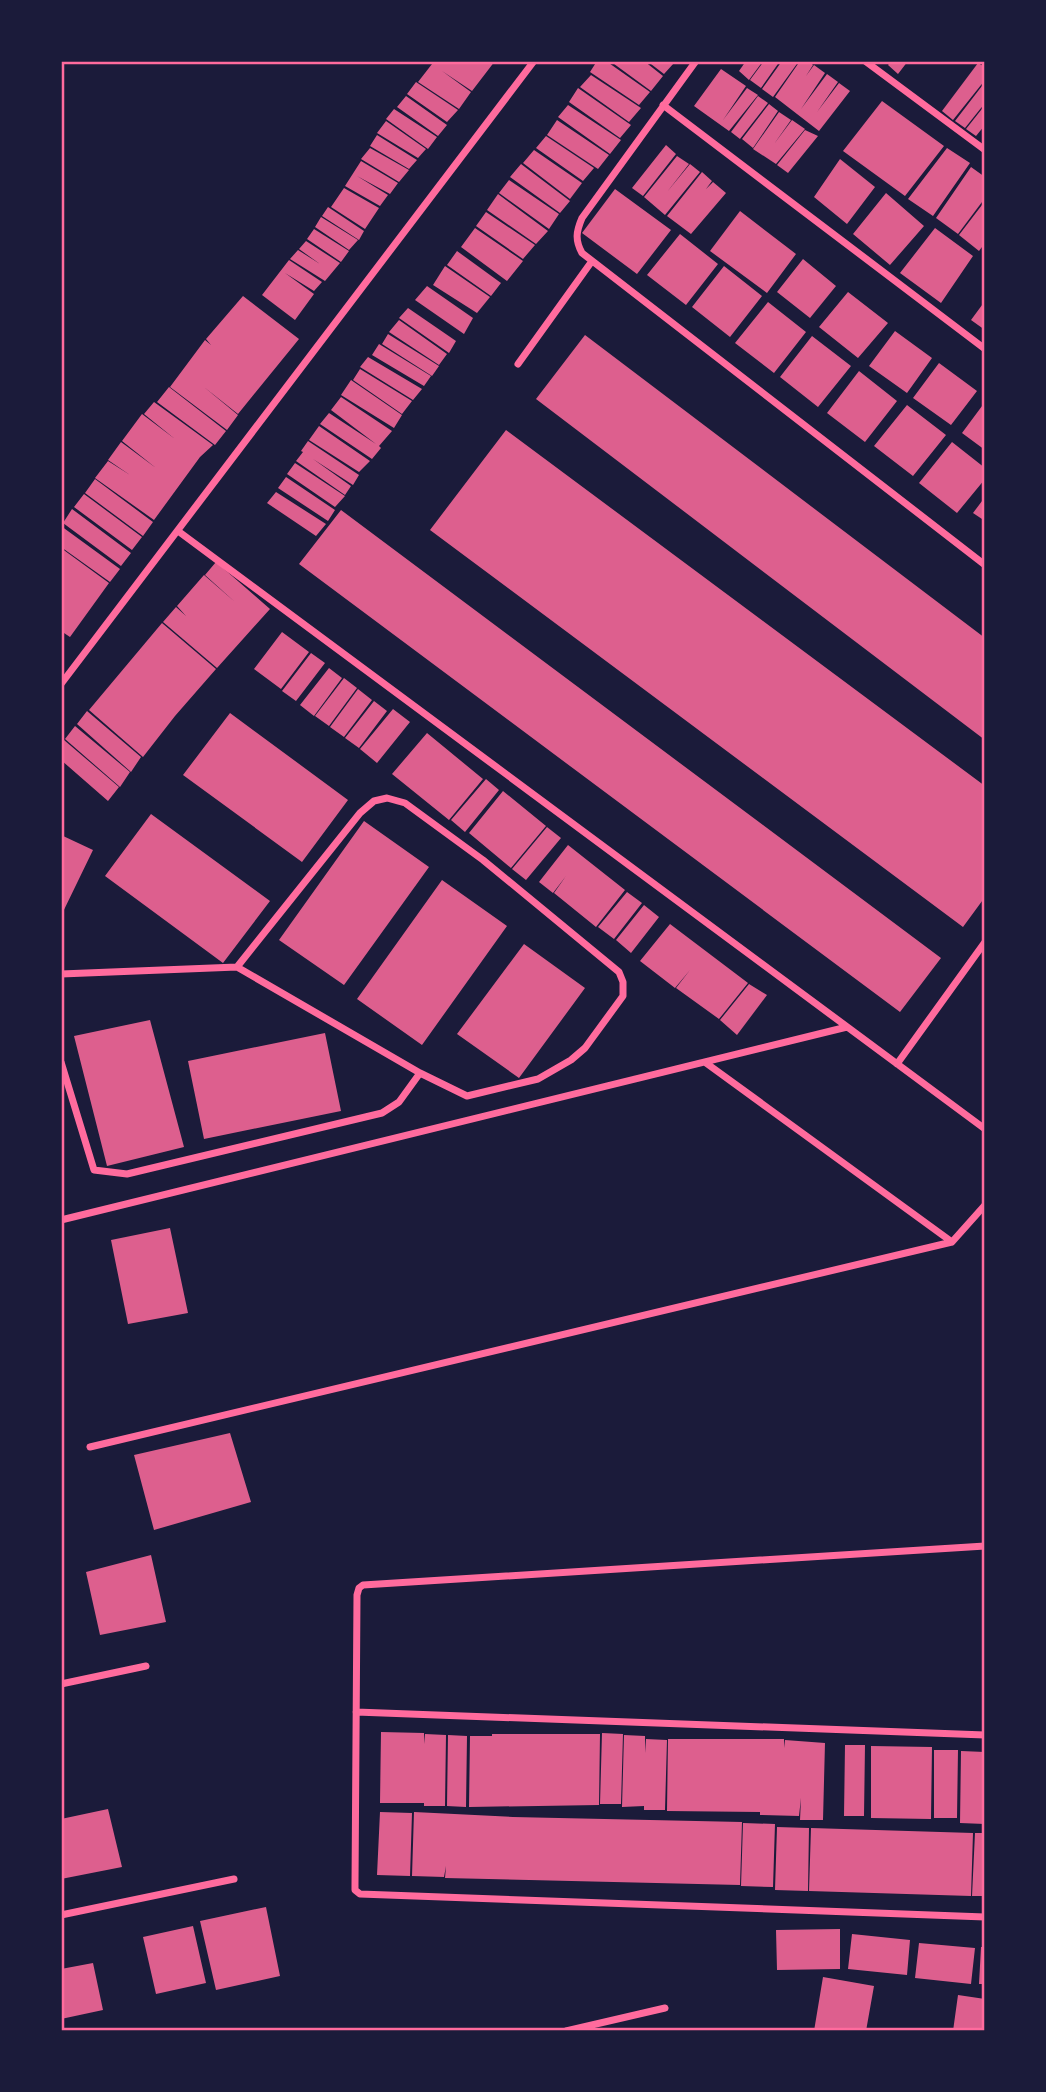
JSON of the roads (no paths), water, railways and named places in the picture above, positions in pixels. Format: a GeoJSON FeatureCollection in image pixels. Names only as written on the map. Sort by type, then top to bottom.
{"type":"FeatureCollection","features":[{"type":"Feature","properties":{"kind":"street"},"geometry":{"type":"LineString","coordinates":[[61,684],[534,61]]}},
{"type":"Feature","properties":{"kind":"street"},"geometry":{"type":"LineString","coordinates":[[696,61],[582,218],[576,232],[577,245],[592,261],[985,565]]}},
{"type":"Feature","properties":{"kind":"street"},"geometry":{"type":"LineString","coordinates":[[865,61],[985,150]]}},
{"type":"Feature","properties":{"kind":"street"},"geometry":{"type":"LineString","coordinates":[[663,105],[985,349]]}},
{"type":"Feature","properties":{"kind":"street"},"geometry":{"type":"LineString","coordinates":[[517,364],[592,261]]}},
{"type":"Feature","properties":{"kind":"street"},"geometry":{"type":"LineString","coordinates":[[178,531],[985,1129]]}},
{"type":"Feature","properties":{"kind":"street"},"geometry":{"type":"LineString","coordinates":[[61,980],[62,974],[237,967],[420,1073],[467,1096],[538,1079],[556,1070],[585,1048],[623,996],[623,982],[619,972],[504,877],[405,803],[387,798],[374,801],[360,813],[237,967]]}},
{"type":"Feature","properties":{"kind":"street"},"geometry":{"type":"LineString","coordinates":[[897,1065],[981,954],[985,942]]}},
{"type":"Feature","properties":{"kind":"street"},"geometry":{"type":"LineString","coordinates":[[61,1220],[847,1027]]}},
{"type":"Feature","properties":{"kind":"street"},"geometry":{"type":"LineString","coordinates":[[61,1062],[94,1170],[127,1174],[382,1113],[399,1102],[420,1073]]}},
{"type":"Feature","properties":{"kind":"street"},"geometry":{"type":"LineString","coordinates":[[706,1063],[952,1242]]}},
{"type":"Feature","properties":{"kind":"street"},"geometry":{"type":"LineString","coordinates":[[90,1447],[952,1242],[985,1205]]}},
{"type":"Feature","properties":{"kind":"street"},"geometry":{"type":"LineString","coordinates":[[985,1546],[359,1587],[355,1885],[355,1890],[360,1894],[985,1917]]}},
{"type":"Feature","properties":{"kind":"street"},"geometry":{"type":"LineString","coordinates":[[61,1684],[146,1666]]}},
{"type":"Feature","properties":{"kind":"street"},"geometry":{"type":"LineString","coordinates":[[356,1712],[985,1735]]}},
{"type":"Feature","properties":{"kind":"street"},"geometry":{"type":"LineString","coordinates":[[61,1916],[234,1879]]}},
{"type":"Feature","properties":{"kind":"street"},"geometry":{"type":"LineString","coordinates":[[566,2031],[665,2008]]}}]}
